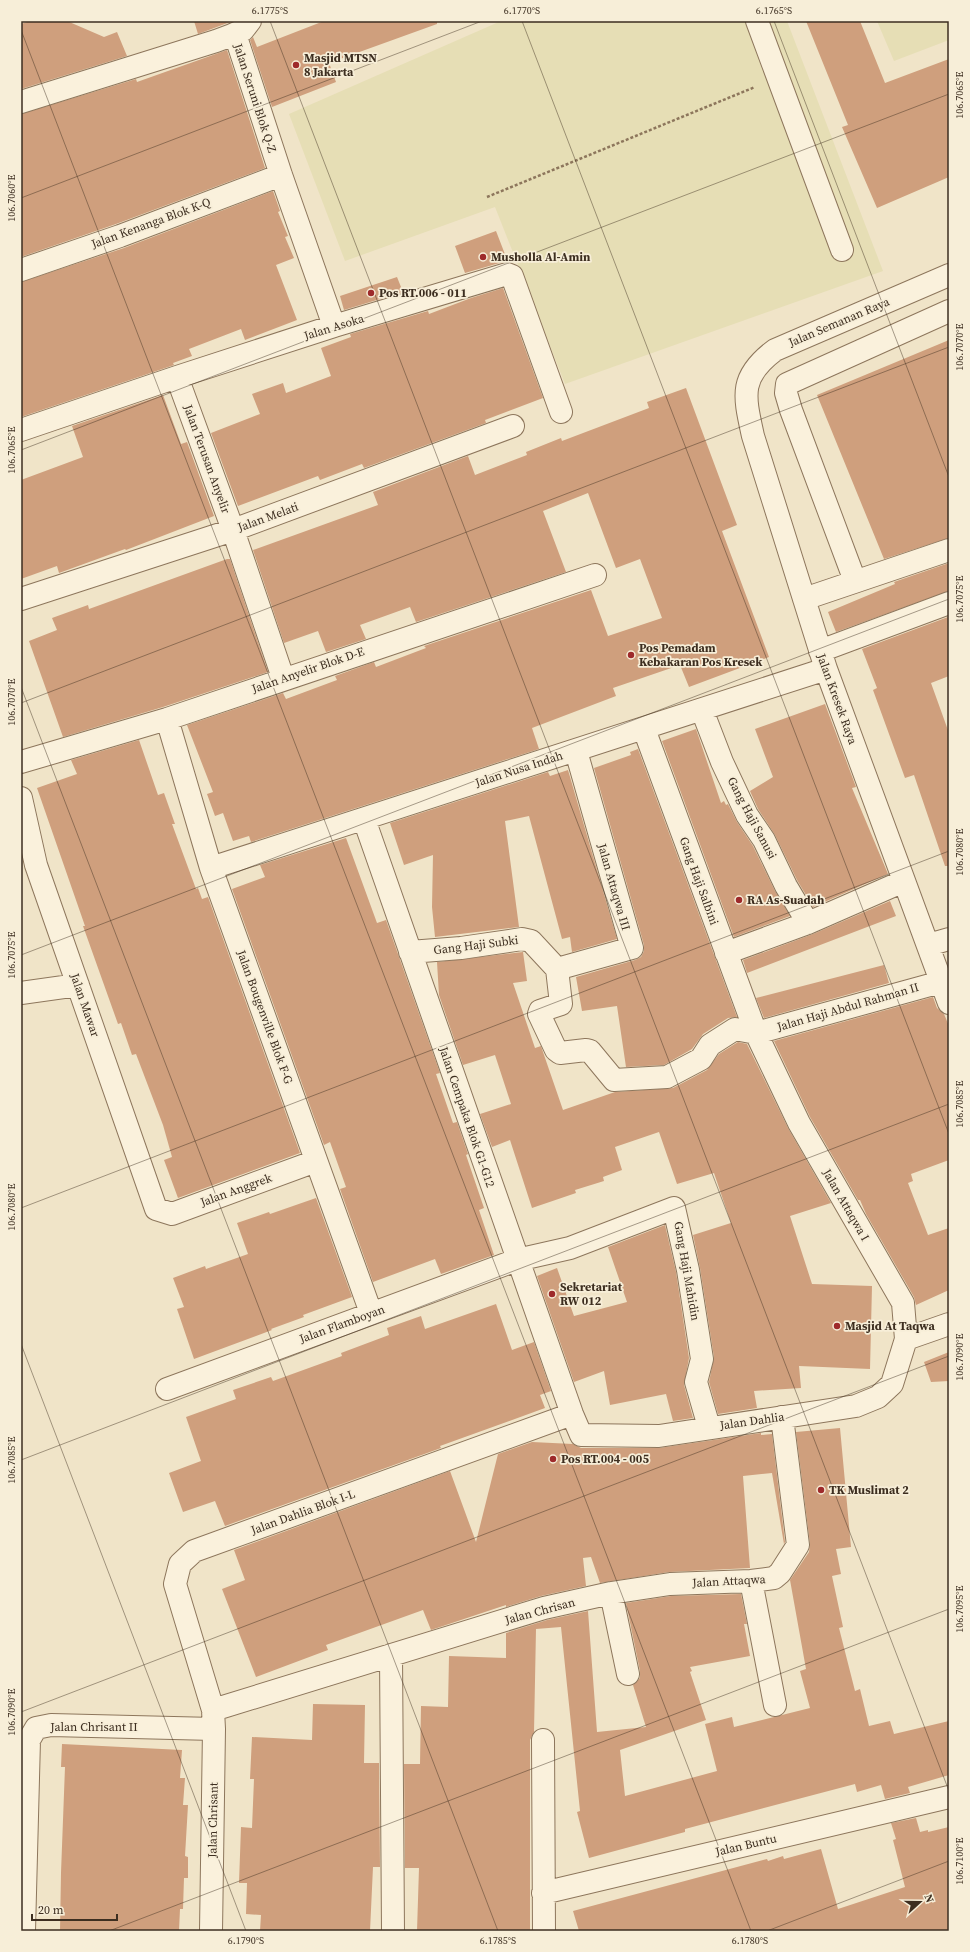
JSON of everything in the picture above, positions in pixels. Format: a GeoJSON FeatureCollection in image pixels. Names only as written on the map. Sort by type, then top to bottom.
{"type":"FeatureCollection","features":[{"type":"Feature","properties":{"kind":"street"},"geometry":{"type":"LineString","coordinates":[[232,35],[243,30],[250,21]]}},
{"type":"Feature","properties":{"kind":"street"},"geometry":{"type":"LineString","coordinates":[[757,21],[842,250]]}},
{"type":"Feature","properties":{"kind":"street","name":"Jalan Seruni Blok Q-Z"},"geometry":{"type":"LineString","coordinates":[[21,102],[209,44],[232,35],[236,37],[281,175],[334,326]]}},
{"type":"Feature","properties":{"kind":"street","name":"Jalan Kenanga Blok K-Q"},"geometry":{"type":"LineString","coordinates":[[21,270],[120,236],[281,175]]}},
{"type":"Feature","properties":{"kind":"street","name":"Jalan Asoka"},"geometry":{"type":"LineString","coordinates":[[21,430],[334,326],[507,274],[512,276],[561,412]]}},
{"type":"Feature","properties":{"kind":"street","name":"Jalan Semanan Raya"},"geometry":{"type":"LineString","coordinates":[[746,389],[751,374],[759,362],[775,350],[949,275]]}},
{"type":"Feature","properties":{"kind":"street"},"geometry":{"type":"LineString","coordinates":[[855,581],[791,410],[786,393],[787,384],[949,311]]}},
{"type":"Feature","properties":{"kind":"street","name":"Jalan Terusan Anyelir"},"geometry":{"type":"LineString","coordinates":[[177,377],[233,530],[283,678]]}},
{"type":"Feature","properties":{"kind":"street","name":"Jalan Kresek Raya"},"geometry":{"type":"LineString","coordinates":[[746,389],[746,407],[753,436],[823,660],[949,1003]]}},
{"type":"Feature","properties":{"kind":"street","name":"Jalan Melati"},"geometry":{"type":"LineString","coordinates":[[21,599],[233,530],[513,426]]}},
{"type":"Feature","properties":{"kind":"street"},"geometry":{"type":"LineString","coordinates":[[804,599],[949,550]]}},
{"type":"Feature","properties":{"kind":"street","name":"Jalan Anyelir Blok D-E"},"geometry":{"type":"LineString","coordinates":[[21,762],[167,719],[283,678],[594,574]]}},
{"type":"Feature","properties":{"kind":"street","name":"Jalan Nusa Indah"},"geometry":{"type":"LineString","coordinates":[[211,868],[702,710],[823,660],[949,603]]}},
{"type":"Feature","properties":{"kind":"street","name":"Gang Haji Sanusi"},"geometry":{"type":"LineString","coordinates":[[702,710],[722,762],[747,815],[764,840],[786,886],[808,923]]}},
{"type":"Feature","properties":{"kind":"street","name":"Jalan Bougenville Blok F-G"},"geometry":{"type":"LineString","coordinates":[[167,719],[211,868],[371,1313]]}},
{"type":"Feature","properties":{"kind":"street","name":"Gang Haji Salbini"},"geometry":{"type":"LineString","coordinates":[[644,729],[756,1033]]}},
{"type":"Feature","properties":{"kind":"street","name":"Jalan Attaqwa III"},"geometry":{"type":"LineString","coordinates":[[557,969],[632,948],[576,751]]}},
{"type":"Feature","properties":{"kind":"street","name":"Jalan Mawar"},"geometry":{"type":"LineString","coordinates":[[21,798],[36,865],[156,1209]]}},
{"type":"Feature","properties":{"kind":"street","name":"Jalan Cempaka Blok G1-G12"},"geometry":{"type":"LineString","coordinates":[[364,818],[572,1414]]}},
{"type":"Feature","properties":{"kind":"street"},"geometry":{"type":"LineString","coordinates":[[726,953],[808,923],[904,881]]}},
{"type":"Feature","properties":{"kind":"street","name":"Gang Haji Subki"},"geometry":{"type":"LineString","coordinates":[[410,952],[461,948],[522,939],[530,941],[557,969]]}},
{"type":"Feature","properties":{"kind":"street"},"geometry":{"type":"LineString","coordinates":[[928,945],[949,939]]}},
{"type":"Feature","properties":{"kind":"street"},"geometry":{"type":"LineString","coordinates":[[557,969],[561,1004],[540,1012],[539,1014],[556,1050],[560,1054],[586,1050],[590,1051],[614,1080],[667,1077],[701,1059],[710,1046],[731,1031],[738,1029],[756,1033]]}},
{"type":"Feature","properties":{"kind":"street","name":"Jalan Haji Abdul Rahman II"},"geometry":{"type":"LineString","coordinates":[[756,1033],[941,982]]}},
{"type":"Feature","properties":{"kind":"street"},"geometry":{"type":"LineString","coordinates":[[21,993],[78,985]]}},
{"type":"Feature","properties":{"kind":"street","name":"Jalan Attaqwa I"},"geometry":{"type":"LineString","coordinates":[[756,1033],[799,1123],[902,1303],[906,1339]]}},
{"type":"Feature","properties":{"kind":"street","name":"Jalan Anggrek"},"geometry":{"type":"LineString","coordinates":[[156,1209],[172,1214],[316,1161]]}},
{"type":"Feature","properties":{"kind":"street","name":"Gang Haji Mahidin"},"geometry":{"type":"LineString","coordinates":[[517,1260],[570,1248],[675,1208],[688,1270],[702,1359],[696,1382],[709,1427]]}},
{"type":"Feature","properties":{"kind":"street","name":"Jalan Flamboyan"},"geometry":{"type":"LineString","coordinates":[[167,1389],[517,1260]]}},
{"type":"Feature","properties":{"kind":"street"},"geometry":{"type":"LineString","coordinates":[[906,1339],[949,1324]]}},
{"type":"Feature","properties":{"kind":"street","name":"Jalan Dahlia"},"geometry":{"type":"LineString","coordinates":[[572,1414],[581,1435],[659,1436],[709,1427],[856,1406],[878,1397],[892,1384],[906,1339]]}},
{"type":"Feature","properties":{"kind":"street","name":"Jalan Dahlia Blok I-L"},"geometry":{"type":"LineString","coordinates":[[213,1719],[176,1584],[180,1564],[194,1551],[572,1414]]}},
{"type":"Feature","properties":{"kind":"street","name":"Jalan Attaqwa"},"geometry":{"type":"LineString","coordinates":[[611,1593],[670,1584],[774,1578],[780,1573],[798,1545],[782,1417]]}},
{"type":"Feature","properties":{"kind":"street"},"geometry":{"type":"LineString","coordinates":[[751,1580],[775,1705]]}},
{"type":"Feature","properties":{"kind":"street"},"geometry":{"type":"LineString","coordinates":[[611,1593],[628,1674]]}},
{"type":"Feature","properties":{"kind":"street","name":"Jalan Chrisan"},"geometry":{"type":"LineString","coordinates":[[213,1719],[391,1655],[544,1608],[611,1593]]}},
{"type":"Feature","properties":{"kind":"street"},"geometry":{"type":"LineString","coordinates":[[391,1655],[393,1931]]}},
{"type":"Feature","properties":{"kind":"street","name":"Jalan Chrisant II"},"geometry":{"type":"LineString","coordinates":[[24,1931],[28,1740],[36,1728],[51,1726],[213,1719]]}},
{"type":"Feature","properties":{"kind":"street","name":"Jalan Chrisant"},"geometry":{"type":"LineString","coordinates":[[211,1931],[213,1719]]}},
{"type":"Feature","properties":{"kind":"street"},"geometry":{"type":"LineString","coordinates":[[543,1740],[544,1931]]}},
{"type":"Feature","properties":{"kind":"street","name":"Jalan Buntu"},"geometry":{"type":"LineString","coordinates":[[543,1893],[949,1797]]}},
{"type":"Feature","properties":{"kind":"path"},"geometry":{"type":"LineString","coordinates":[[488,197],[778,78]]}},
{"type":"Feature","properties":{"kind":"shaded area"},"geometry":{"type":"Polygon","coordinates":[[[501,21],[787,21],[883,271],[565,384],[495,207],[345,261],[289,114],[501,21]]]}},
{"type":"Feature","properties":{"kind":"shaded area"},"geometry":{"type":"Polygon","coordinates":[[[877,21],[949,21],[949,40],[894,61],[877,21]]]}},
{"type":"Feature","properties":{"kind":"building"},"geometry":{"type":"Polygon","coordinates":[[[30,21],[67,21],[104,37],[117,32],[127,56],[21,89],[21,24],[30,21]]]}},
{"type":"Feature","properties":{"kind":"building"},"geometry":{"type":"Polygon","coordinates":[[[194,21],[233,21],[198,34],[194,21]]]}},
{"type":"Feature","properties":{"kind":"building"},"geometry":{"type":"Polygon","coordinates":[[[324,21],[437,21],[437,24],[329,63],[336,82],[272,107],[250,40],[253,37],[257,47],[324,21]]]}},
{"type":"Feature","properties":{"kind":"building"},"geometry":{"type":"Polygon","coordinates":[[[806,21],[860,21],[885,83],[949,59],[949,177],[877,208],[842,127],[848,125],[806,21]]]}},
{"type":"Feature","properties":{"kind":"building"},"geometry":{"type":"Polygon","coordinates":[[[227,50],[265,168],[116,224],[21,257],[21,114],[136,79],[137,82],[227,50]]]}},
{"type":"Feature","properties":{"kind":"building"},"geometry":{"type":"Polygon","coordinates":[[[273,191],[280,211],[278,212],[288,236],[285,237],[294,258],[276,265],[297,320],[245,340],[241,329],[189,349],[192,356],[173,363],[174,365],[21,417],[21,282],[124,248],[273,191]]]}},
{"type":"Feature","properties":{"kind":"building","name":"Musholla Al-Amin"},"geometry":{"type":"Polygon","coordinates":[[[496,231],[508,262],[503,262],[465,273],[455,246],[496,231]]]}},
{"type":"Feature","properties":{"kind":"building","name":"Pos RT.006 - 011"},"geometry":{"type":"Polygon","coordinates":[[[397,277],[403,292],[344,310],[340,296],[397,277]]]}},
{"type":"Feature","properties":{"kind":"building"},"geometry":{"type":"Polygon","coordinates":[[[503,288],[543,398],[485,420],[486,423],[364,468],[362,464],[320,480],[318,476],[238,506],[211,433],[260,414],[252,394],[283,383],[286,393],[331,376],[321,348],[351,337],[350,334],[428,311],[429,314],[503,288]]]}},
{"type":"Feature","properties":{"kind":"building"},"geometry":{"type":"Polygon","coordinates":[[[949,340],[949,538],[884,559],[817,395],[949,340]]]}},
{"type":"Feature","properties":{"kind":"building"},"geometry":{"type":"Polygon","coordinates":[[[686,388],[737,525],[722,531],[769,657],[689,687],[680,665],[613,688],[616,696],[532,728],[539,749],[251,842],[249,836],[233,841],[223,813],[215,816],[207,794],[213,792],[187,725],[283,693],[286,699],[337,680],[335,676],[374,662],[376,667],[426,648],[424,646],[591,590],[608,636],[662,618],[640,559],[616,568],[588,493],[543,511],[566,572],[416,622],[410,607],[360,625],[366,639],[326,652],[318,631],[284,643],[253,550],[378,505],[373,492],[468,456],[475,475],[527,455],[526,452],[561,438],[562,441],[649,408],[647,402],[686,388]]]}},
{"type":"Feature","properties":{"kind":"building"},"geometry":{"type":"Polygon","coordinates":[[[163,395],[181,444],[187,442],[214,516],[126,550],[125,549],[59,573],[57,566],[21,579],[21,480],[83,457],[72,426],[163,395]]]}},
{"type":"Feature","properties":{"kind":"building"},"geometry":{"type":"Polygon","coordinates":[[[230,559],[268,672],[163,707],[63,737],[29,641],[57,630],[52,618],[88,605],[89,609],[230,559]]]}},
{"type":"Feature","properties":{"kind":"building"},"geometry":{"type":"Polygon","coordinates":[[[949,563],[949,591],[836,632],[828,612],[895,584],[894,582],[949,563]]]}},
{"type":"Feature","properties":{"kind":"building"},"geometry":{"type":"Polygon","coordinates":[[[948,617],[949,676],[931,683],[949,733],[949,866],[945,866],[914,775],[905,778],[873,690],[877,688],[862,649],[948,617]]]}},
{"type":"Feature","properties":{"kind":"building"},"geometry":{"type":"Polygon","coordinates":[[[825,704],[856,787],[852,788],[888,874],[813,907],[797,880],[775,835],[758,809],[750,791],[773,777],[755,729],[825,704]]]}},
{"type":"Feature","properties":{"kind":"building"},"geometry":{"type":"Polygon","coordinates":[[[696,729],[721,803],[724,801],[726,805],[728,804],[737,822],[753,846],[775,891],[790,916],[734,937],[662,741],[696,729]]]}},
{"type":"Feature","properties":{"kind":"building"},"geometry":{"type":"Polygon","coordinates":[[[139,740],[158,795],[164,793],[175,824],[172,824],[196,889],[198,888],[202,899],[208,897],[300,1153],[178,1198],[164,1160],[172,1157],[163,1125],[136,1054],[132,1055],[121,1023],[118,1024],[83,926],[85,926],[37,788],[77,774],[71,760],[139,740]]]}},
{"type":"Feature","properties":{"kind":"building"},"geometry":{"type":"Polygon","coordinates":[[[638,749],[737,1017],[728,1018],[703,1034],[692,1049],[664,1065],[626,1067],[617,1006],[582,1011],[576,977],[635,960],[641,957],[644,951],[644,945],[594,768],[631,755],[630,752],[638,749]]]}},
{"type":"Feature","properties":{"kind":"building"},"geometry":{"type":"Polygon","coordinates":[[[568,770],[617,939],[572,952],[570,937],[562,939],[529,816],[505,821],[519,927],[435,937],[432,907],[433,855],[404,865],[390,823],[548,772],[550,776],[568,770]]]}},
{"type":"Feature","properties":{"kind":"building"},"geometry":{"type":"Polygon","coordinates":[[[346,838],[377,923],[386,920],[440,1073],[436,1074],[453,1123],[457,1122],[468,1154],[466,1155],[484,1208],[479,1210],[494,1255],[441,1274],[435,1259],[373,1282],[340,1189],[346,1187],[330,1142],[324,1145],[232,889],[265,877],[260,865],[346,838]]]}},
{"type":"Feature","properties":{"kind":"building"},"geometry":{"type":"Polygon","coordinates":[[[890,901],[896,916],[747,973],[743,960],[813,934],[890,901]]]}},
{"type":"Feature","properties":{"kind":"building"},"geometry":{"type":"Polygon","coordinates":[[[523,952],[527,981],[513,983],[535,1048],[541,1046],[563,1110],[615,1092],[673,1088],[707,1070],[719,1054],[738,1042],[747,1044],[788,1128],[831,1203],[790,1216],[812,1284],[872,1286],[870,1369],[799,1366],[801,1388],[754,1391],[757,1408],[718,1414],[709,1382],[714,1357],[700,1268],[693,1235],[731,1223],[714,1173],[677,1184],[659,1132],[615,1147],[622,1170],[603,1177],[604,1181],[575,1190],[576,1193],[532,1208],[510,1140],[492,1147],[480,1114],[511,1104],[495,1055],[463,1065],[439,995],[437,962],[523,952]]]}},
{"type":"Feature","properties":{"kind":"building"},"geometry":{"type":"Polygon","coordinates":[[[884,965],[889,983],[764,1018],[756,998],[884,965]]]}},
{"type":"Feature","properties":{"kind":"building"},"geometry":{"type":"Polygon","coordinates":[[[933,997],[937,1008],[944,1014],[949,1026],[949,1160],[911,1174],[913,1181],[908,1183],[928,1235],[949,1228],[949,1290],[916,1305],[914,1297],[866,1214],[860,1200],[858,1200],[810,1117],[774,1041],[933,997]]]}},
{"type":"Feature","properties":{"kind":"building"},"geometry":{"type":"Polygon","coordinates":[[[316,1198],[352,1297],[303,1315],[304,1317],[271,1329],[272,1330],[194,1359],[177,1309],[184,1307],[173,1278],[205,1266],[206,1269],[248,1254],[237,1223],[269,1212],[270,1214],[316,1198]]]}},
{"type":"Feature","properties":{"kind":"building"},"geometry":{"type":"Polygon","coordinates":[[[665,1225],[676,1272],[689,1358],[684,1385],[693,1418],[673,1421],[666,1394],[610,1405],[604,1371],[574,1382],[537,1276],[557,1268],[574,1316],[627,1302],[608,1247],[665,1225]]]}},
{"type":"Feature","properties":{"kind":"building"},"geometry":{"type":"Polygon","coordinates":[[[496,1304],[512,1350],[534,1342],[551,1391],[540,1395],[545,1408],[440,1446],[441,1448],[225,1526],[215,1501],[183,1512],[169,1473],[201,1461],[186,1417],[236,1399],[233,1390],[271,1377],[273,1381],[342,1356],[341,1353],[389,1335],[387,1328],[421,1316],[425,1329],[496,1304]]]}},
{"type":"Feature","properties":{"kind":"building"},"geometry":{"type":"Polygon","coordinates":[[[949,1352],[949,1381],[931,1382],[924,1362],[949,1352]]]}},
{"type":"Feature","properties":{"kind":"building"},"geometry":{"type":"Polygon","coordinates":[[[840,1428],[851,1547],[836,1549],[841,1574],[832,1576],[843,1627],[839,1628],[855,1691],[860,1689],[869,1726],[890,1721],[894,1734],[949,1721],[949,1775],[908,1787],[910,1793],[885,1799],[881,1785],[857,1792],[855,1784],[685,1829],[685,1832],[589,1858],[577,1812],[580,1811],[561,1627],[536,1629],[534,1732],[530,1740],[530,1931],[417,1931],[419,1868],[405,1868],[404,1764],[420,1764],[421,1706],[448,1707],[449,1656],[506,1658],[506,1633],[547,1620],[588,1611],[597,1732],[646,1727],[633,1685],[640,1678],[640,1671],[626,1603],[671,1596],[741,1594],[747,1624],[744,1624],[750,1656],[690,1667],[692,1671],[690,1672],[706,1720],[620,1750],[625,1796],[717,1771],[705,1724],[732,1717],[734,1727],[810,1708],[800,1671],[806,1669],[790,1580],[809,1552],[810,1544],[796,1432],[840,1428]]]}},
{"type":"Feature","properties":{"kind":"building"},"geometry":{"type":"Polygon","coordinates":[[[761,1433],[761,1435],[772,1434],[785,1542],[784,1544],[772,1473],[743,1476],[750,1568],[669,1572],[600,1583],[591,1557],[583,1558],[586,1586],[541,1596],[506,1607],[506,1605],[431,1630],[423,1610],[326,1645],[328,1650],[256,1677],[222,1589],[245,1580],[234,1550],[450,1471],[476,1542],[498,1454],[532,1442],[573,1444],[581,1448],[659,1448],[761,1433]]]}},
{"type":"Feature","properties":{"kind":"building"},"geometry":{"type":"Polygon","coordinates":[[[313,1704],[365,1705],[364,1763],[379,1763],[380,1867],[373,1867],[370,1931],[260,1931],[261,1915],[246,1914],[247,1883],[239,1883],[241,1827],[252,1828],[254,1779],[250,1779],[252,1737],[312,1740],[313,1704]]]}},
{"type":"Feature","properties":{"kind":"building"},"geometry":{"type":"Polygon","coordinates":[[[62,1744],[182,1750],[180,1778],[185,1778],[183,1805],[188,1805],[185,1856],[188,1857],[188,1878],[184,1878],[183,1909],[180,1909],[179,1931],[60,1931],[65,1767],[61,1767],[62,1744]]]}},
{"type":"Feature","properties":{"kind":"building"},"geometry":{"type":"Polygon","coordinates":[[[916,1818],[920,1832],[928,1830],[928,1832],[949,1827],[949,1931],[579,1931],[573,1911],[767,1859],[768,1861],[783,1856],[784,1859],[821,1849],[838,1909],[905,1887],[893,1840],[896,1839],[891,1823],[916,1818]]]}},
{"type":"Feature","properties":{"kind":"place","name":"Masjid MTSN 8 Jakarta"},"geometry":{"type":"Point","coordinates":[296,65]}},
{"type":"Feature","properties":{"kind":"place","name":"Musholla Al-Amin"},"geometry":{"type":"Point","coordinates":[483,257]}},
{"type":"Feature","properties":{"kind":"place","name":"Pos RT.006 - 011"},"geometry":{"type":"Point","coordinates":[371,293]}},
{"type":"Feature","properties":{"kind":"place","name":"Pos Pemadam Kebakaran Pos Kresek"},"geometry":{"type":"Point","coordinates":[631,655]}},
{"type":"Feature","properties":{"kind":"place","name":"RA As-Suadah"},"geometry":{"type":"Point","coordinates":[739,900]}},
{"type":"Feature","properties":{"kind":"place","name":"Sekretariat RW 012"},"geometry":{"type":"Point","coordinates":[552,1294]}},
{"type":"Feature","properties":{"kind":"place","name":"Masjid At Taqwa"},"geometry":{"type":"Point","coordinates":[837,1326]}},
{"type":"Feature","properties":{"kind":"place","name":"Pos RT.004 - 005"},"geometry":{"type":"Point","coordinates":[553,1459]}},
{"type":"Feature","properties":{"kind":"place","name":"TK Muslimat 2"},"geometry":{"type":"Point","coordinates":[821,1490]}}]}
